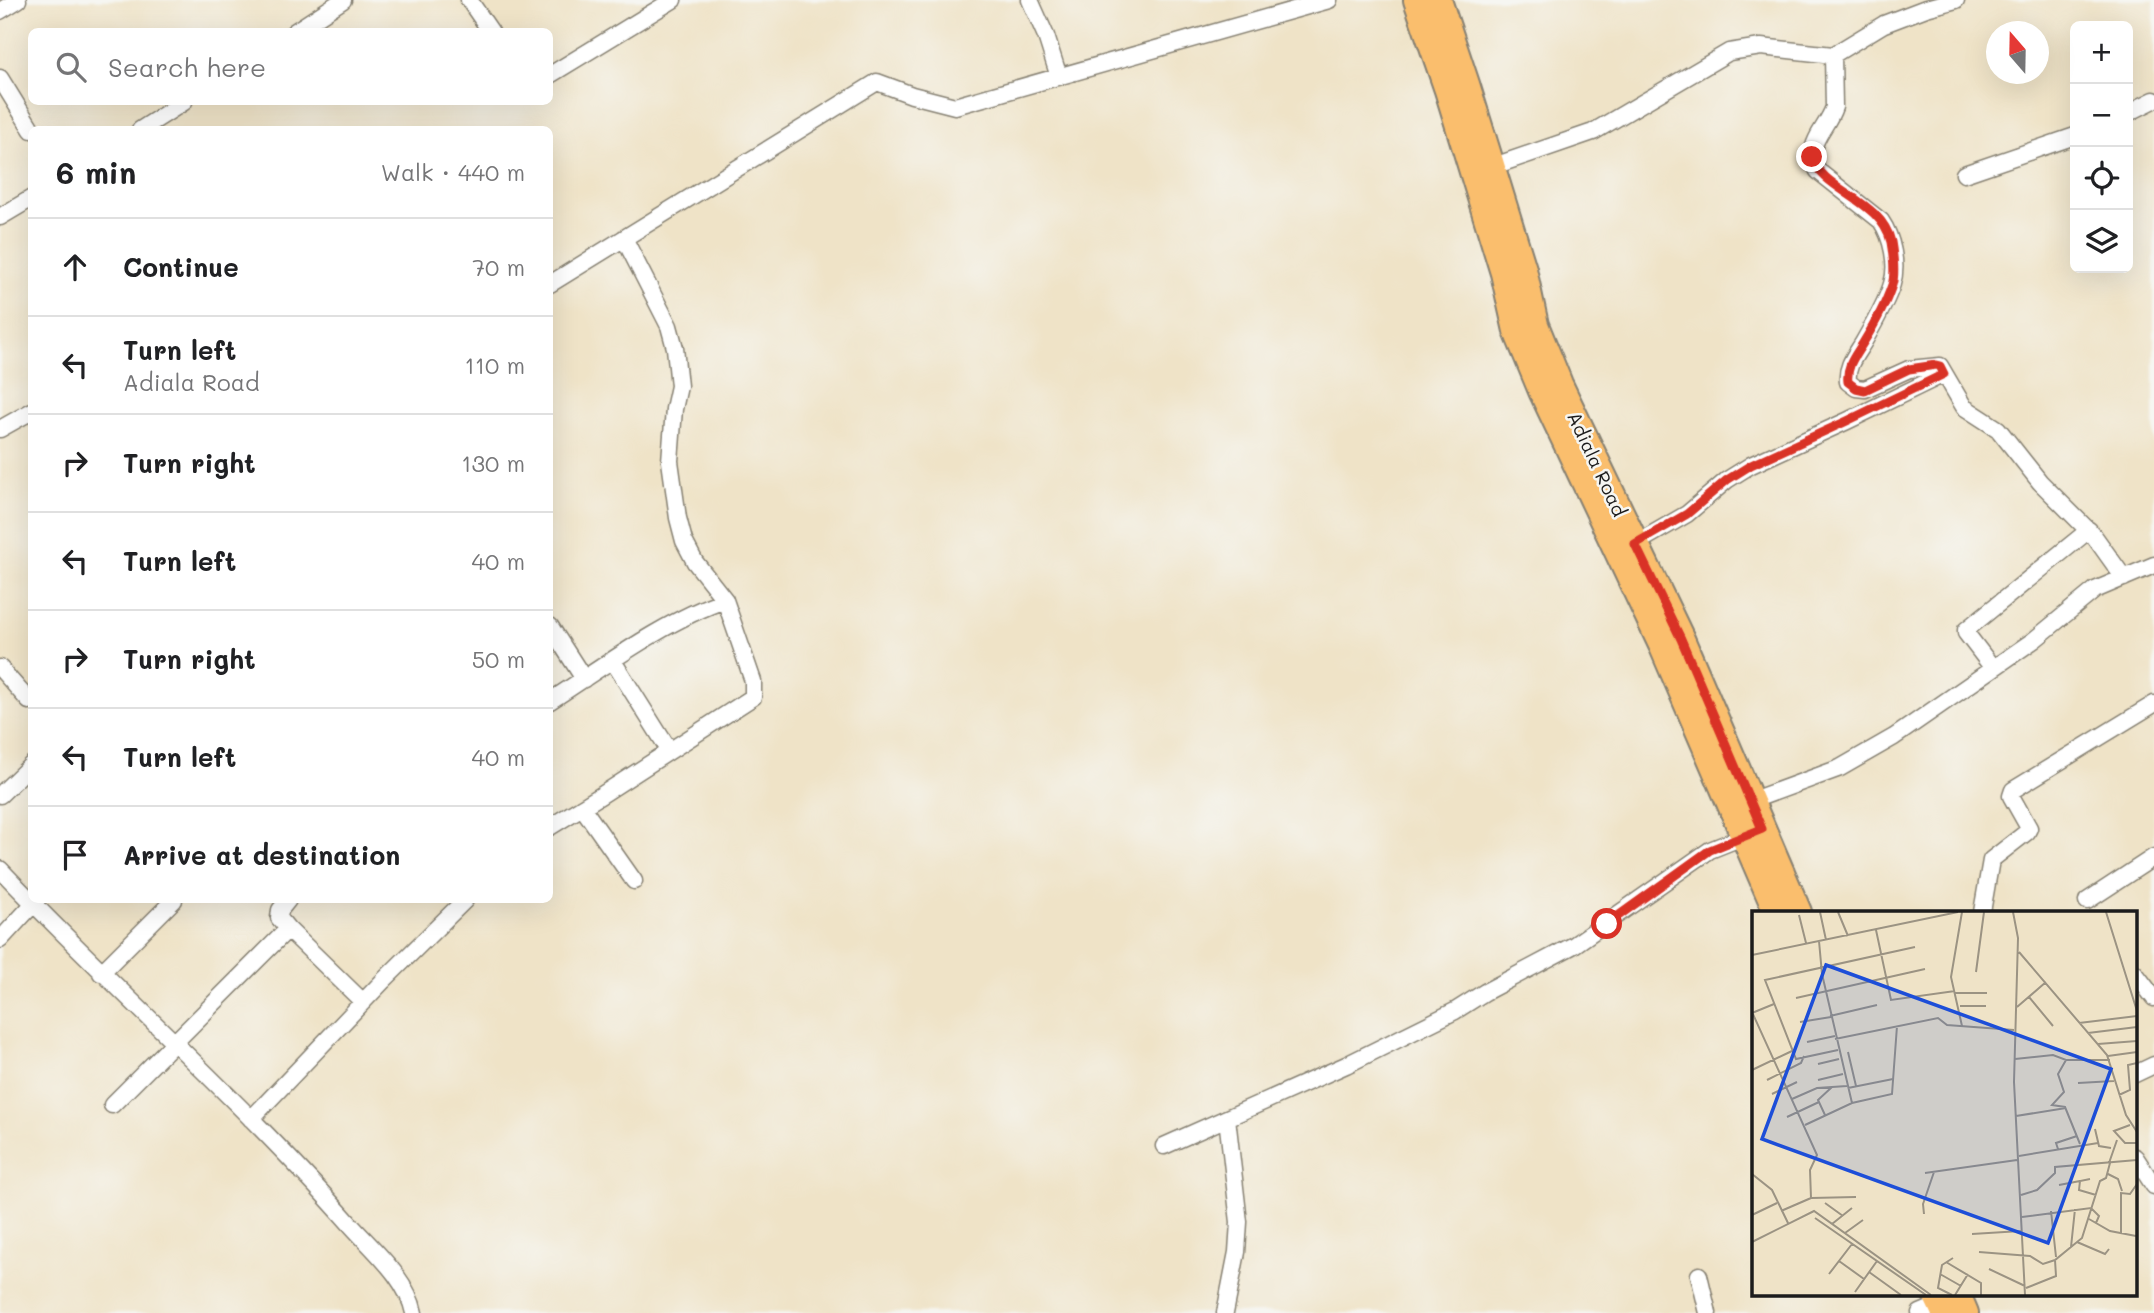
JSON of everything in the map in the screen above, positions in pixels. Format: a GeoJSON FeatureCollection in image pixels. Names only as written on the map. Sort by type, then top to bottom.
{"type":"FeatureCollection","features":[{"type":"Feature","properties":{"kind":"main road","name":"Adiala Road"},"geometry":{"type":"LineString","coordinates":[[1417,0],[1448,90],[1504,273],[1517,331],[1570,453],[1663,647],[1754,832],[1797,911]]}},
{"type":"Feature","properties":{"kind":"main road","name":"Adiala Road"},"geometry":{"type":"LineString","coordinates":[[1438,0],[1523,268],[1535,325],[1559,384],[1681,639],[1751,801],[1754,832],[1777,911]]}},
{"type":"Feature","properties":{"kind":"street"},"geometry":{"type":"LineString","coordinates":[[0,11],[18,0]]}},
{"type":"Feature","properties":{"kind":"street"},"geometry":{"type":"LineString","coordinates":[[300,28],[343,0]]}},
{"type":"Feature","properties":{"kind":"street"},"geometry":{"type":"LineString","coordinates":[[469,0],[488,28]]}},
{"type":"Feature","properties":{"kind":"street"},"geometry":{"type":"LineString","coordinates":[[553,73],[673,0]]}},
{"type":"Feature","properties":{"kind":"street"},"geometry":{"type":"LineString","coordinates":[[1030,0],[1046,36],[1059,77]]}},
{"type":"Feature","properties":{"kind":"street"},"geometry":{"type":"LineString","coordinates":[[553,282],[877,82],[955,107],[1329,0]]}},
{"type":"Feature","properties":{"kind":"street"},"geometry":{"type":"LineString","coordinates":[[1492,167],[1593,132],[1729,52],[1761,47],[1832,55],[1884,24],[1956,0]]}},
{"type":"Feature","properties":{"kind":"street"},"geometry":{"type":"LineString","coordinates":[[1832,55],[1834,107],[1814,143],[1812,157],[1818,171],[1863,204],[1881,221],[1891,244],[1894,269],[1893,283],[1864,342],[1850,363],[1848,382],[1865,390],[1909,369],[1940,366],[1968,412],[1998,429],[2040,482],[2089,530],[2124,578]]}},
{"type":"Feature","properties":{"kind":"street"},"geometry":{"type":"LineString","coordinates":[[0,78],[30,126]]}},
{"type":"Feature","properties":{"kind":"street"},"geometry":{"type":"LineString","coordinates":[[2133,110],[2154,100]]}},
{"type":"Feature","properties":{"kind":"street"},"geometry":{"type":"LineString","coordinates":[[146,126],[179,105]]}},
{"type":"Feature","properties":{"kind":"street"},"geometry":{"type":"LineString","coordinates":[[1964,174],[2070,138]]}},
{"type":"Feature","properties":{"kind":"street"},"geometry":{"type":"LineString","coordinates":[[0,218],[28,200]]}},
{"type":"Feature","properties":{"kind":"street"},"geometry":{"type":"LineString","coordinates":[[553,825],[753,697],[753,681],[725,600],[695,562],[684,541],[670,461],[674,409],[679,386],[676,348],[669,326],[624,238]]}},
{"type":"Feature","properties":{"kind":"street"},"geometry":{"type":"LineString","coordinates":[[1635,544],[1687,514],[1727,480],[1751,465],[1944,374]]}},
{"type":"Feature","properties":{"kind":"street"},"geometry":{"type":"LineString","coordinates":[[0,429],[28,413]]}},
{"type":"Feature","properties":{"kind":"street"},"geometry":{"type":"LineString","coordinates":[[1992,667],[1966,630],[2089,530]]}},
{"type":"Feature","properties":{"kind":"street"},"geometry":{"type":"LineString","coordinates":[[1751,801],[1840,768],[1894,737],[2034,640],[2086,596],[2154,565]]}},
{"type":"Feature","properties":{"kind":"street"},"geometry":{"type":"LineString","coordinates":[[553,699],[680,620],[725,600]]}},
{"type":"Feature","properties":{"kind":"street"},"geometry":{"type":"LineString","coordinates":[[553,631],[584,679]]}},
{"type":"Feature","properties":{"kind":"street"},"geometry":{"type":"LineString","coordinates":[[613,660],[669,750]]}},
{"type":"Feature","properties":{"kind":"street"},"geometry":{"type":"LineString","coordinates":[[0,668],[28,700]]}},
{"type":"Feature","properties":{"kind":"street"},"geometry":{"type":"LineString","coordinates":[[1982,911],[1992,860],[2029,828],[2011,796],[2014,790],[2154,704]]}},
{"type":"Feature","properties":{"kind":"street"},"geometry":{"type":"LineString","coordinates":[[0,795],[28,768]]}},
{"type":"Feature","properties":{"kind":"street"},"geometry":{"type":"LineString","coordinates":[[582,807],[634,881]]}},
{"type":"Feature","properties":{"kind":"street"},"geometry":{"type":"LineString","coordinates":[[1164,1146],[1346,1065],[1455,1011],[1574,945],[1710,850],[1754,832]]}},
{"type":"Feature","properties":{"kind":"street"},"geometry":{"type":"LineString","coordinates":[[2087,901],[2154,857]]}},
{"type":"Feature","properties":{"kind":"street"},"geometry":{"type":"LineString","coordinates":[[0,869],[28,895]]}},
{"type":"Feature","properties":{"kind":"street"},"geometry":{"type":"LineString","coordinates":[[0,940],[34,903]]}},
{"type":"Feature","properties":{"kind":"street"},"geometry":{"type":"LineString","coordinates":[[36,903],[101,973],[251,1119],[331,1202],[402,1284],[414,1313]]}},
{"type":"Feature","properties":{"kind":"street"},"geometry":{"type":"LineString","coordinates":[[101,973],[171,903]]}},
{"type":"Feature","properties":{"kind":"street"},"geometry":{"type":"LineString","coordinates":[[286,903],[280,910],[279,918],[363,1002]]}},
{"type":"Feature","properties":{"kind":"street"},"geometry":{"type":"LineString","coordinates":[[251,1119],[462,903]]}},
{"type":"Feature","properties":{"kind":"street"},"geometry":{"type":"LineString","coordinates":[[112,1105],[288,929]]}},
{"type":"Feature","properties":{"kind":"street"},"geometry":{"type":"LineString","coordinates":[[2136,974],[2154,998]]}},
{"type":"Feature","properties":{"kind":"street"},"geometry":{"type":"LineString","coordinates":[[2136,1074],[2154,1065]]}},
{"type":"Feature","properties":{"kind":"street"},"geometry":{"type":"LineString","coordinates":[[1226,1313],[1237,1252],[1239,1222],[1227,1118]]}},
{"type":"Feature","properties":{"kind":"street"},"geometry":{"type":"LineString","coordinates":[[2136,1159],[2154,1186]]}},
{"type":"Feature","properties":{"kind":"street"},"geometry":{"type":"LineString","coordinates":[[1699,1275],[1708,1313]]}},
{"type":"Feature","properties":{"kind":"route"},"geometry":{"type":"LineString","coordinates":[[1607,924],[1710,850],[1762,829],[1681,639],[1635,544],[1687,514],[1727,480],[1751,465],[1944,374],[1940,366],[1936,365],[1909,369],[1865,390],[1848,382],[1850,363],[1864,342],[1893,283],[1891,244],[1881,221],[1863,204],[1818,171],[1812,157]]}}]}
